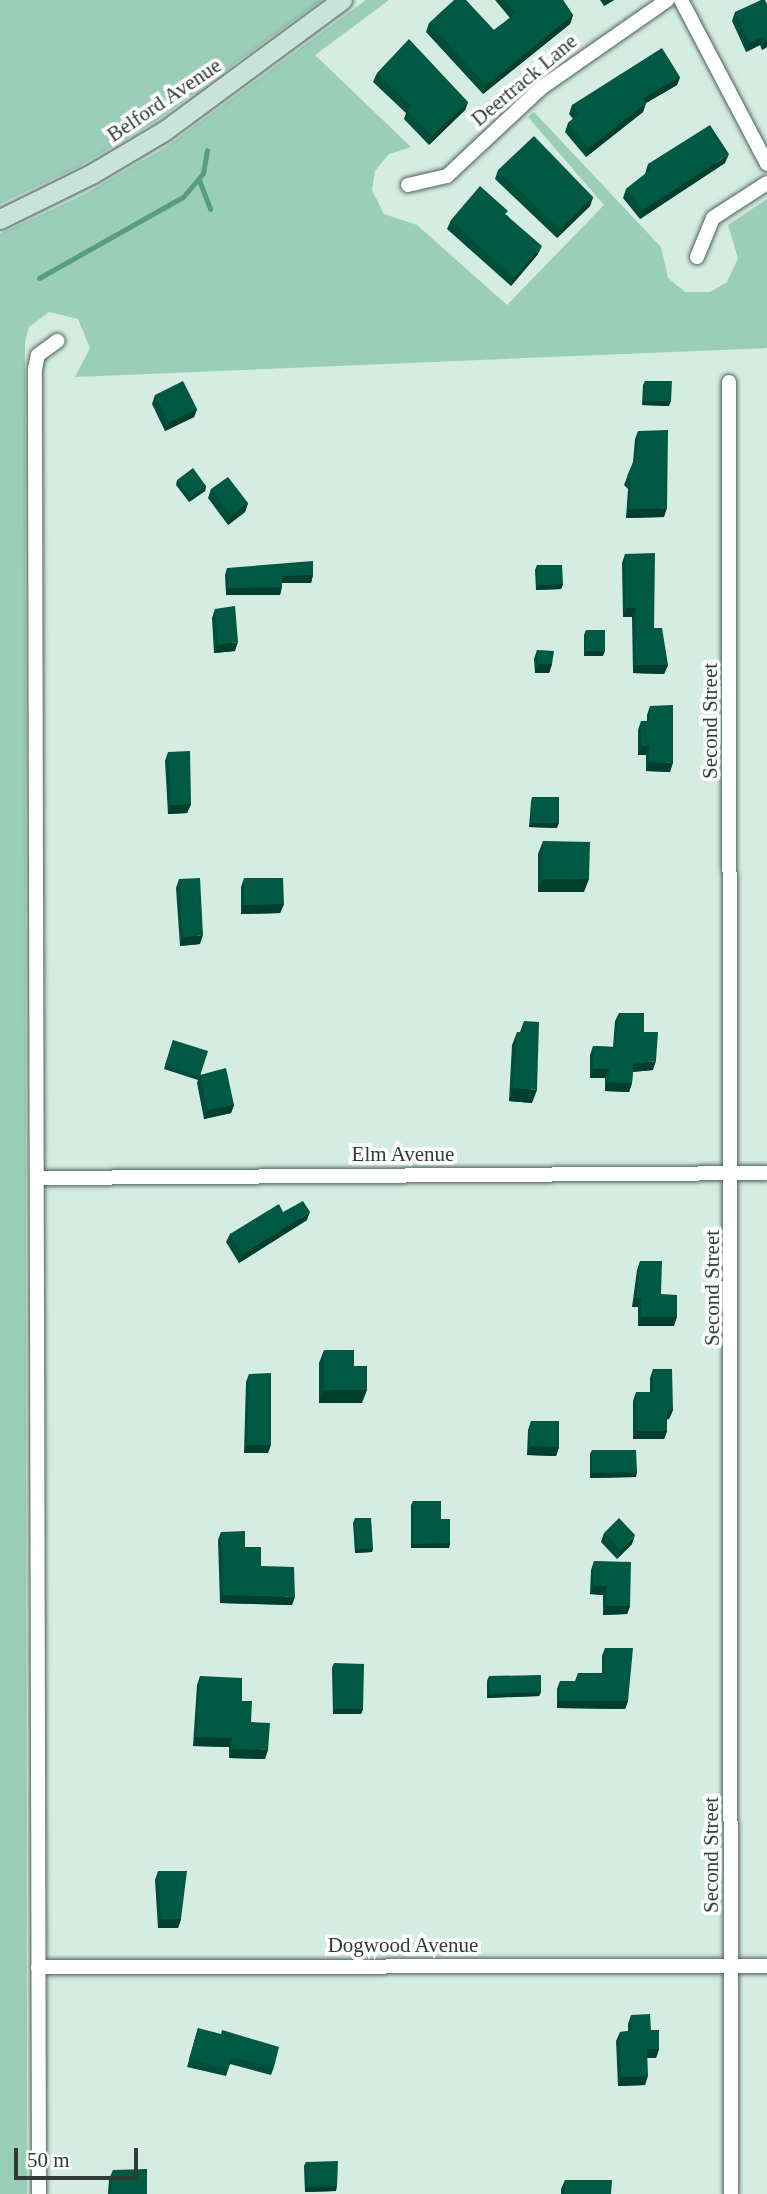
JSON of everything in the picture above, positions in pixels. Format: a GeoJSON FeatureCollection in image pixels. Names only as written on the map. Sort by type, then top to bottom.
{"type":"FeatureCollection","features":[{"type":"Feature","properties":{"kind":"main road","name":"Belford Avenue"},"geometry":{"type":"LineString","coordinates":[[0,219],[93,173],[164,131],[342,0]]}},
{"type":"Feature","properties":{"kind":"street","name":"Deertrack Lane"},"geometry":{"type":"LineString","coordinates":[[408,184],[447,176],[541,88],[667,0]]}},
{"type":"Feature","properties":{"kind":"street"},"geometry":{"type":"LineString","coordinates":[[681,0],[767,163]]}},
{"type":"Feature","properties":{"kind":"street"},"geometry":{"type":"LineString","coordinates":[[697,257],[713,218],[767,183]]}},
{"type":"Feature","properties":{"kind":"street"},"geometry":{"type":"LineString","coordinates":[[39,2194],[39,1178],[35,369],[38,355],[57,341]]}},
{"type":"Feature","properties":{"kind":"street","name":"Second Street"},"geometry":{"type":"LineString","coordinates":[[729,382],[732,1173],[731,2194]]}},
{"type":"Feature","properties":{"kind":"street","name":"Elm Avenue"},"geometry":{"type":"LineString","coordinates":[[39,1178],[767,1172]]}},
{"type":"Feature","properties":{"kind":"street","name":"Dogwood Avenue"},"geometry":{"type":"LineString","coordinates":[[38,1967],[767,1966]]}},
{"type":"Feature","properties":{"kind":"green space"},"geometry":{"type":"Polygon","coordinates":[[[0,0],[322,0],[156,121],[78,167],[0,204],[0,0]]]}},
{"type":"Feature","properties":{"kind":"green space"},"geometry":{"type":"Polygon","coordinates":[[[366,0],[389,0],[315,55],[411,147],[389,154],[375,171],[372,190],[384,214],[417,225],[507,305],[604,205],[528,117],[534,112],[661,247],[668,278],[685,292],[710,292],[727,282],[738,258],[728,225],[767,199],[767,348],[75,377],[90,348],[78,319],[49,312],[29,327],[25,342],[27,2194],[0,2194],[0,234],[83,195],[166,147],[366,0]]]}},
{"type":"Feature","properties":{"kind":"building"},"geometry":{"type":"Polygon","coordinates":[[[454,0],[466,0],[494,30],[516,13],[505,0],[563,0],[573,15],[486,85],[429,23],[454,0]]]}},
{"type":"Feature","properties":{"kind":"building"},"geometry":{"type":"Polygon","coordinates":[[[765,0],[767,4],[767,40],[763,37],[750,43],[735,12],[765,0]]]}},
{"type":"Feature","properties":{"kind":"building"},"geometry":{"type":"Polygon","coordinates":[[[409,39],[468,102],[432,136],[407,110],[411,106],[377,73],[409,39]]]}},
{"type":"Feature","properties":{"kind":"building"},"geometry":{"type":"Polygon","coordinates":[[[662,48],[680,77],[643,98],[646,103],[589,148],[568,123],[579,113],[572,105],[662,48]]]}},
{"type":"Feature","properties":{"kind":"building"},"geometry":{"type":"Polygon","coordinates":[[[710,125],[729,154],[643,210],[626,189],[651,169],[648,164],[710,125]]]}},
{"type":"Feature","properties":{"kind":"building"},"geometry":{"type":"Polygon","coordinates":[[[534,136],[593,197],[560,229],[498,170],[534,136]]]}},
{"type":"Feature","properties":{"kind":"building"},"geometry":{"type":"Polygon","coordinates":[[[480,186],[508,211],[505,214],[542,246],[514,278],[451,220],[480,186]]]}},
{"type":"Feature","properties":{"kind":"building"},"geometry":{"type":"Polygon","coordinates":[[[183,381],[197,409],[169,422],[155,395],[183,381]]]}},
{"type":"Feature","properties":{"kind":"building"},"geometry":{"type":"Polygon","coordinates":[[[645,381],[672,381],[671,401],[644,401],[645,381]]]}},
{"type":"Feature","properties":{"kind":"building"},"geometry":{"type":"Polygon","coordinates":[[[668,430],[667,508],[629,509],[631,480],[627,476],[637,455],[638,431],[668,430]]]}},
{"type":"Feature","properties":{"kind":"building"},"geometry":{"type":"Polygon","coordinates":[[[193,468],[206,486],[190,498],[177,480],[193,468]]]}},
{"type":"Feature","properties":{"kind":"building"},"geometry":{"type":"Polygon","coordinates":[[[228,477],[248,503],[231,516],[211,489],[228,477]]]}},
{"type":"Feature","properties":{"kind":"building"},"geometry":{"type":"Polygon","coordinates":[[[655,553],[654,628],[662,628],[668,665],[636,665],[636,608],[626,608],[625,554],[655,553]]]}},
{"type":"Feature","properties":{"kind":"building"},"geometry":{"type":"Polygon","coordinates":[[[313,561],[313,575],[282,576],[282,587],[229,588],[227,568],[313,561]]]}},
{"type":"Feature","properties":{"kind":"building"},"geometry":{"type":"Polygon","coordinates":[[[537,565],[562,565],[563,584],[537,585],[537,565]]]}},
{"type":"Feature","properties":{"kind":"building"},"geometry":{"type":"Polygon","coordinates":[[[235,606],[238,642],[218,645],[215,609],[235,606]]]}},
{"type":"Feature","properties":{"kind":"building"},"geometry":{"type":"Polygon","coordinates":[[[586,630],[605,630],[605,651],[586,651],[586,630]]]}},
{"type":"Feature","properties":{"kind":"building"},"geometry":{"type":"Polygon","coordinates":[[[537,650],[554,651],[552,664],[538,664],[537,650]]]}},
{"type":"Feature","properties":{"kind":"building"},"geometry":{"type":"Polygon","coordinates":[[[673,705],[673,763],[649,762],[649,746],[642,746],[641,721],[650,721],[650,706],[673,705]]]}},
{"type":"Feature","properties":{"kind":"building"},"geometry":{"type":"Polygon","coordinates":[[[190,751],[191,804],[171,805],[168,752],[190,751]]]}},
{"type":"Feature","properties":{"kind":"building"},"geometry":{"type":"Polygon","coordinates":[[[532,797],[559,797],[559,823],[531,823],[532,797]]]}},
{"type":"Feature","properties":{"kind":"building"},"geometry":{"type":"Polygon","coordinates":[[[543,841],[590,842],[589,879],[543,879],[543,841]]]}},
{"type":"Feature","properties":{"kind":"building"},"geometry":{"type":"Polygon","coordinates":[[[200,878],[203,935],[183,937],[179,879],[200,878]]]}},
{"type":"Feature","properties":{"kind":"building"},"geometry":{"type":"Polygon","coordinates":[[[244,878],[283,878],[284,904],[244,905],[244,878]]]}},
{"type":"Feature","properties":{"kind":"building"},"geometry":{"type":"Polygon","coordinates":[[[619,1013],[644,1013],[644,1032],[658,1032],[656,1061],[633,1064],[632,1083],[608,1082],[609,1069],[593,1069],[593,1046],[615,1047],[619,1013]]]}},
{"type":"Feature","properties":{"kind":"building"},"geometry":{"type":"Polygon","coordinates":[[[524,1021],[539,1022],[537,1090],[513,1088],[517,1032],[524,1032],[524,1021]]]}},
{"type":"Feature","properties":{"kind":"building"},"geometry":{"type":"Polygon","coordinates":[[[173,1040],[208,1051],[200,1076],[165,1065],[173,1040]]]}},
{"type":"Feature","properties":{"kind":"building"},"geometry":{"type":"Polygon","coordinates":[[[226,1068],[234,1105],[208,1110],[200,1075],[226,1068]]]}},
{"type":"Feature","properties":{"kind":"building"},"geometry":{"type":"Polygon","coordinates":[[[303,1201],[310,1212],[243,1254],[230,1234],[279,1204],[283,1212],[303,1201]]]}},
{"type":"Feature","properties":{"kind":"building"},"geometry":{"type":"Polygon","coordinates":[[[640,1261],[662,1261],[661,1294],[677,1295],[677,1317],[641,1317],[641,1298],[636,1298],[640,1261]]]}},
{"type":"Feature","properties":{"kind":"building"},"geometry":{"type":"Polygon","coordinates":[[[324,1350],[354,1350],[354,1366],[367,1366],[367,1390],[324,1390],[324,1350]]]}},
{"type":"Feature","properties":{"kind":"building"},"geometry":{"type":"Polygon","coordinates":[[[653,1369],[672,1369],[673,1410],[667,1411],[667,1431],[637,1431],[636,1392],[653,1392],[653,1369]]]}},
{"type":"Feature","properties":{"kind":"building"},"geometry":{"type":"Polygon","coordinates":[[[271,1373],[271,1445],[247,1445],[249,1374],[271,1373]]]}},
{"type":"Feature","properties":{"kind":"building"},"geometry":{"type":"Polygon","coordinates":[[[531,1421],[559,1421],[559,1447],[530,1446],[531,1421]]]}},
{"type":"Feature","properties":{"kind":"building"},"geometry":{"type":"Polygon","coordinates":[[[592,1450],[636,1450],[637,1472],[592,1473],[592,1450]]]}},
{"type":"Feature","properties":{"kind":"building"},"geometry":{"type":"Polygon","coordinates":[[[413,1501],[441,1501],[441,1519],[450,1519],[450,1543],[413,1544],[413,1501]]]}},
{"type":"Feature","properties":{"kind":"building"},"geometry":{"type":"Polygon","coordinates":[[[355,1518],[371,1518],[373,1548],[357,1549],[355,1518]]]}},
{"type":"Feature","properties":{"kind":"building"},"geometry":{"type":"Polygon","coordinates":[[[619,1518],[635,1535],[621,1550],[604,1533],[619,1518]]]}},
{"type":"Feature","properties":{"kind":"building"},"geometry":{"type":"Polygon","coordinates":[[[245,1531],[245,1547],[261,1547],[261,1566],[294,1567],[295,1597],[223,1595],[221,1532],[245,1531]]]}},
{"type":"Feature","properties":{"kind":"building"},"geometry":{"type":"Polygon","coordinates":[[[594,1561],[631,1562],[630,1606],[607,1606],[607,1586],[594,1586],[594,1561]]]}},
{"type":"Feature","properties":{"kind":"building"},"geometry":{"type":"Polygon","coordinates":[[[605,1648],[633,1648],[628,1701],[559,1701],[560,1681],[577,1681],[578,1673],[604,1673],[605,1648]]]}},
{"type":"Feature","properties":{"kind":"building"},"geometry":{"type":"Polygon","coordinates":[[[334,1663],[364,1664],[363,1709],[334,1709],[334,1663]]]}},
{"type":"Feature","properties":{"kind":"building"},"geometry":{"type":"Polygon","coordinates":[[[541,1675],[541,1692],[489,1694],[489,1676],[541,1675]]]}},
{"type":"Feature","properties":{"kind":"building"},"geometry":{"type":"Polygon","coordinates":[[[200,1676],[242,1678],[242,1701],[252,1701],[251,1722],[270,1723],[268,1750],[233,1749],[232,1738],[196,1737],[200,1676]]]}},
{"type":"Feature","properties":{"kind":"building"},"geometry":{"type":"Polygon","coordinates":[[[158,1871],[187,1871],[181,1919],[161,1919],[158,1871]]]}},
{"type":"Feature","properties":{"kind":"building"},"geometry":{"type":"Polygon","coordinates":[[[650,2014],[651,2030],[659,2030],[659,2049],[647,2049],[648,2076],[621,2077],[620,2032],[632,2031],[631,2015],[650,2014]]]}},
{"type":"Feature","properties":{"kind":"building"},"geometry":{"type":"Polygon","coordinates":[[[198,2028],[221,2034],[222,2030],[279,2047],[274,2067],[232,2057],[228,2069],[189,2059],[198,2028]]]}},
{"type":"Feature","properties":{"kind":"building"},"geometry":{"type":"Polygon","coordinates":[[[338,2161],[337,2186],[307,2187],[306,2162],[338,2161]]]}},
{"type":"Feature","properties":{"kind":"building"},"geometry":{"type":"Polygon","coordinates":[[[147,2169],[147,2194],[110,2194],[113,2170],[147,2169]]]}},
{"type":"Feature","properties":{"kind":"building"},"geometry":{"type":"Polygon","coordinates":[[[565,2180],[612,2180],[611,2194],[565,2194],[565,2180]]]}},
{"type":"Feature","properties":{"kind":"waterway"},"geometry":{"type":"LineString","coordinates":[[39,278],[183,197],[203,173],[207,150]]}},
{"type":"Feature","properties":{"kind":"waterway"},"geometry":{"type":"LineString","coordinates":[[199,180],[210,209]]}}]}
